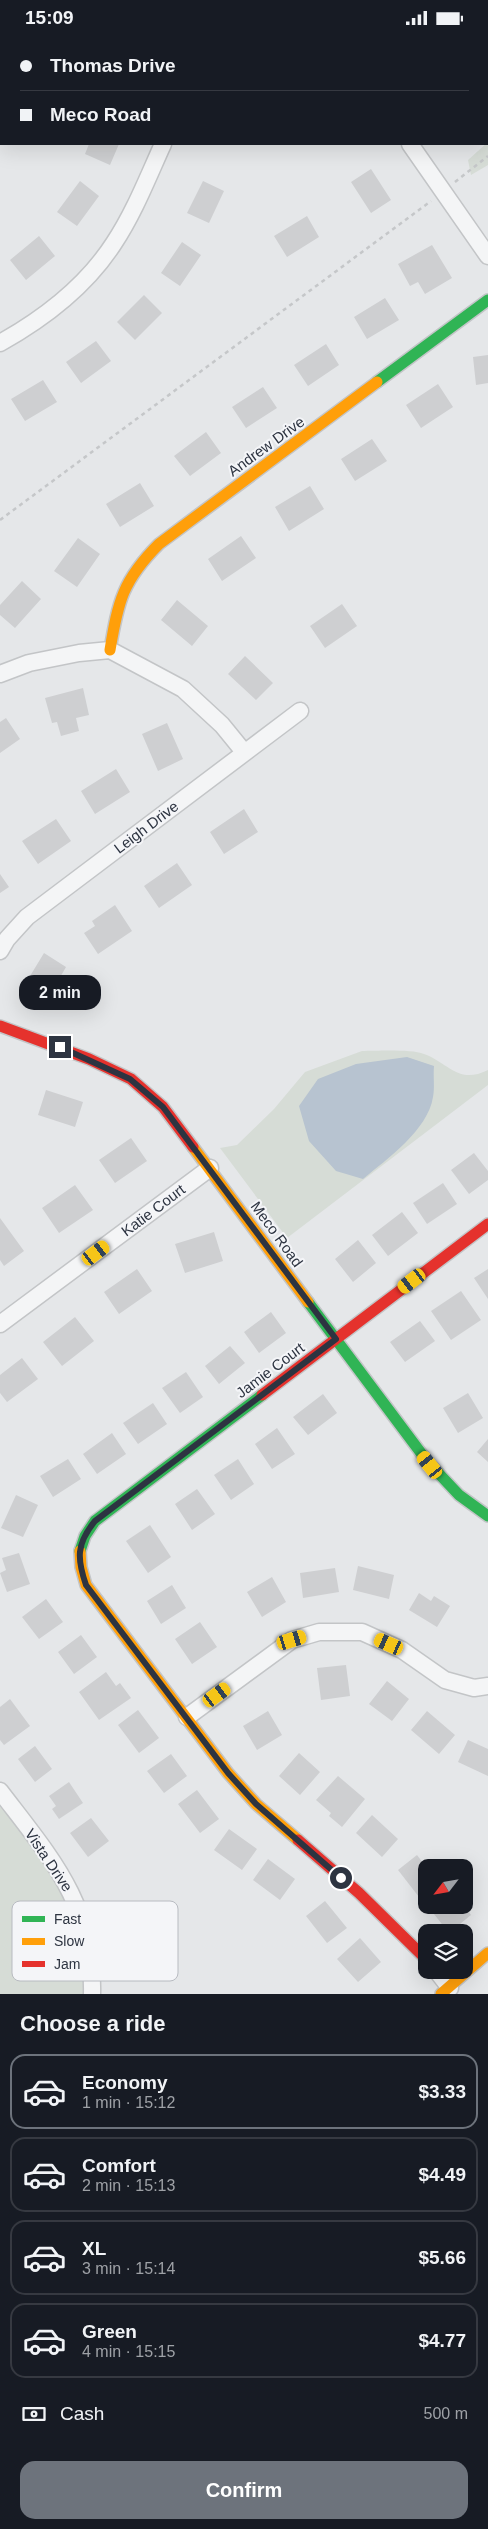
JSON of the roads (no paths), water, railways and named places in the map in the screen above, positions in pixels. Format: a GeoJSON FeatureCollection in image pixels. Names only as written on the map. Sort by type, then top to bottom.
{"type":"FeatureCollection","features":[{"type":"Feature","properties":{"kind":"street"},"geometry":{"type":"LineString","coordinates":[[0,343],[67,296],[114,244],[131,215],[163,145]]}},
{"type":"Feature","properties":{"kind":"street"},"geometry":{"type":"LineString","coordinates":[[411,145],[488,257]]}},
{"type":"Feature","properties":{"kind":"street","name":"Andrew Drive"},"geometry":{"type":"LineString","coordinates":[[110,650],[118,597],[141,560],[158,543],[488,300]]}},
{"type":"Feature","properties":{"kind":"street"},"geometry":{"type":"LineString","coordinates":[[0,674],[29,663],[78,653],[110,650],[183,689],[222,725],[244,752]]}},
{"type":"Feature","properties":{"kind":"street","name":"Leigh Drive"},"geometry":{"type":"LineString","coordinates":[[0,951],[7,939],[27,917],[300,711]]}},
{"type":"Feature","properties":{"kind":"street","name":"Meco Road"},"geometry":{"type":"LineString","coordinates":[[0,1025],[89,1059],[130,1079],[163,1107],[441,1479],[467,1504],[488,1516]]}},
{"type":"Feature","properties":{"kind":"street","name":"Katie Court"},"geometry":{"type":"LineString","coordinates":[[0,1324],[210,1168]]}},
{"type":"Feature","properties":{"kind":"street","name":"Jamie Court"},"geometry":{"type":"LineString","coordinates":[[187,1717],[86,1585],[80,1568],[79,1547],[85,1532],[95,1521],[488,1224]]}},
{"type":"Feature","properties":{"kind":"street"},"geometry":{"type":"LineString","coordinates":[[418,1951],[359,1893],[256,1804],[228,1773],[187,1717],[292,1640],[318,1632],[362,1632],[402,1650],[445,1680],[474,1688],[488,1686]]}},
{"type":"Feature","properties":{"kind":"street","name":"Vista Drive"},"geometry":{"type":"LineString","coordinates":[[0,1791],[61,1872],[76,1901]]}},
{"type":"Feature","properties":{"kind":"street"},"geometry":{"type":"LineString","coordinates":[[440,1979],[446,1991],[488,1953]]}},
{"type":"Feature","properties":{"kind":"street","name":"Vista Drive"},"geometry":{"type":"LineString","coordinates":[[91,1981],[92,1994]]}},
{"type":"Feature","properties":{"kind":"water"},"geometry":{"type":"Polygon","coordinates":[[[407,1057],[434,1066],[433,1097],[430,1109],[423,1121],[405,1143],[363,1179],[336,1171],[309,1141],[299,1106],[318,1079],[356,1064],[407,1057]]]}}]}
